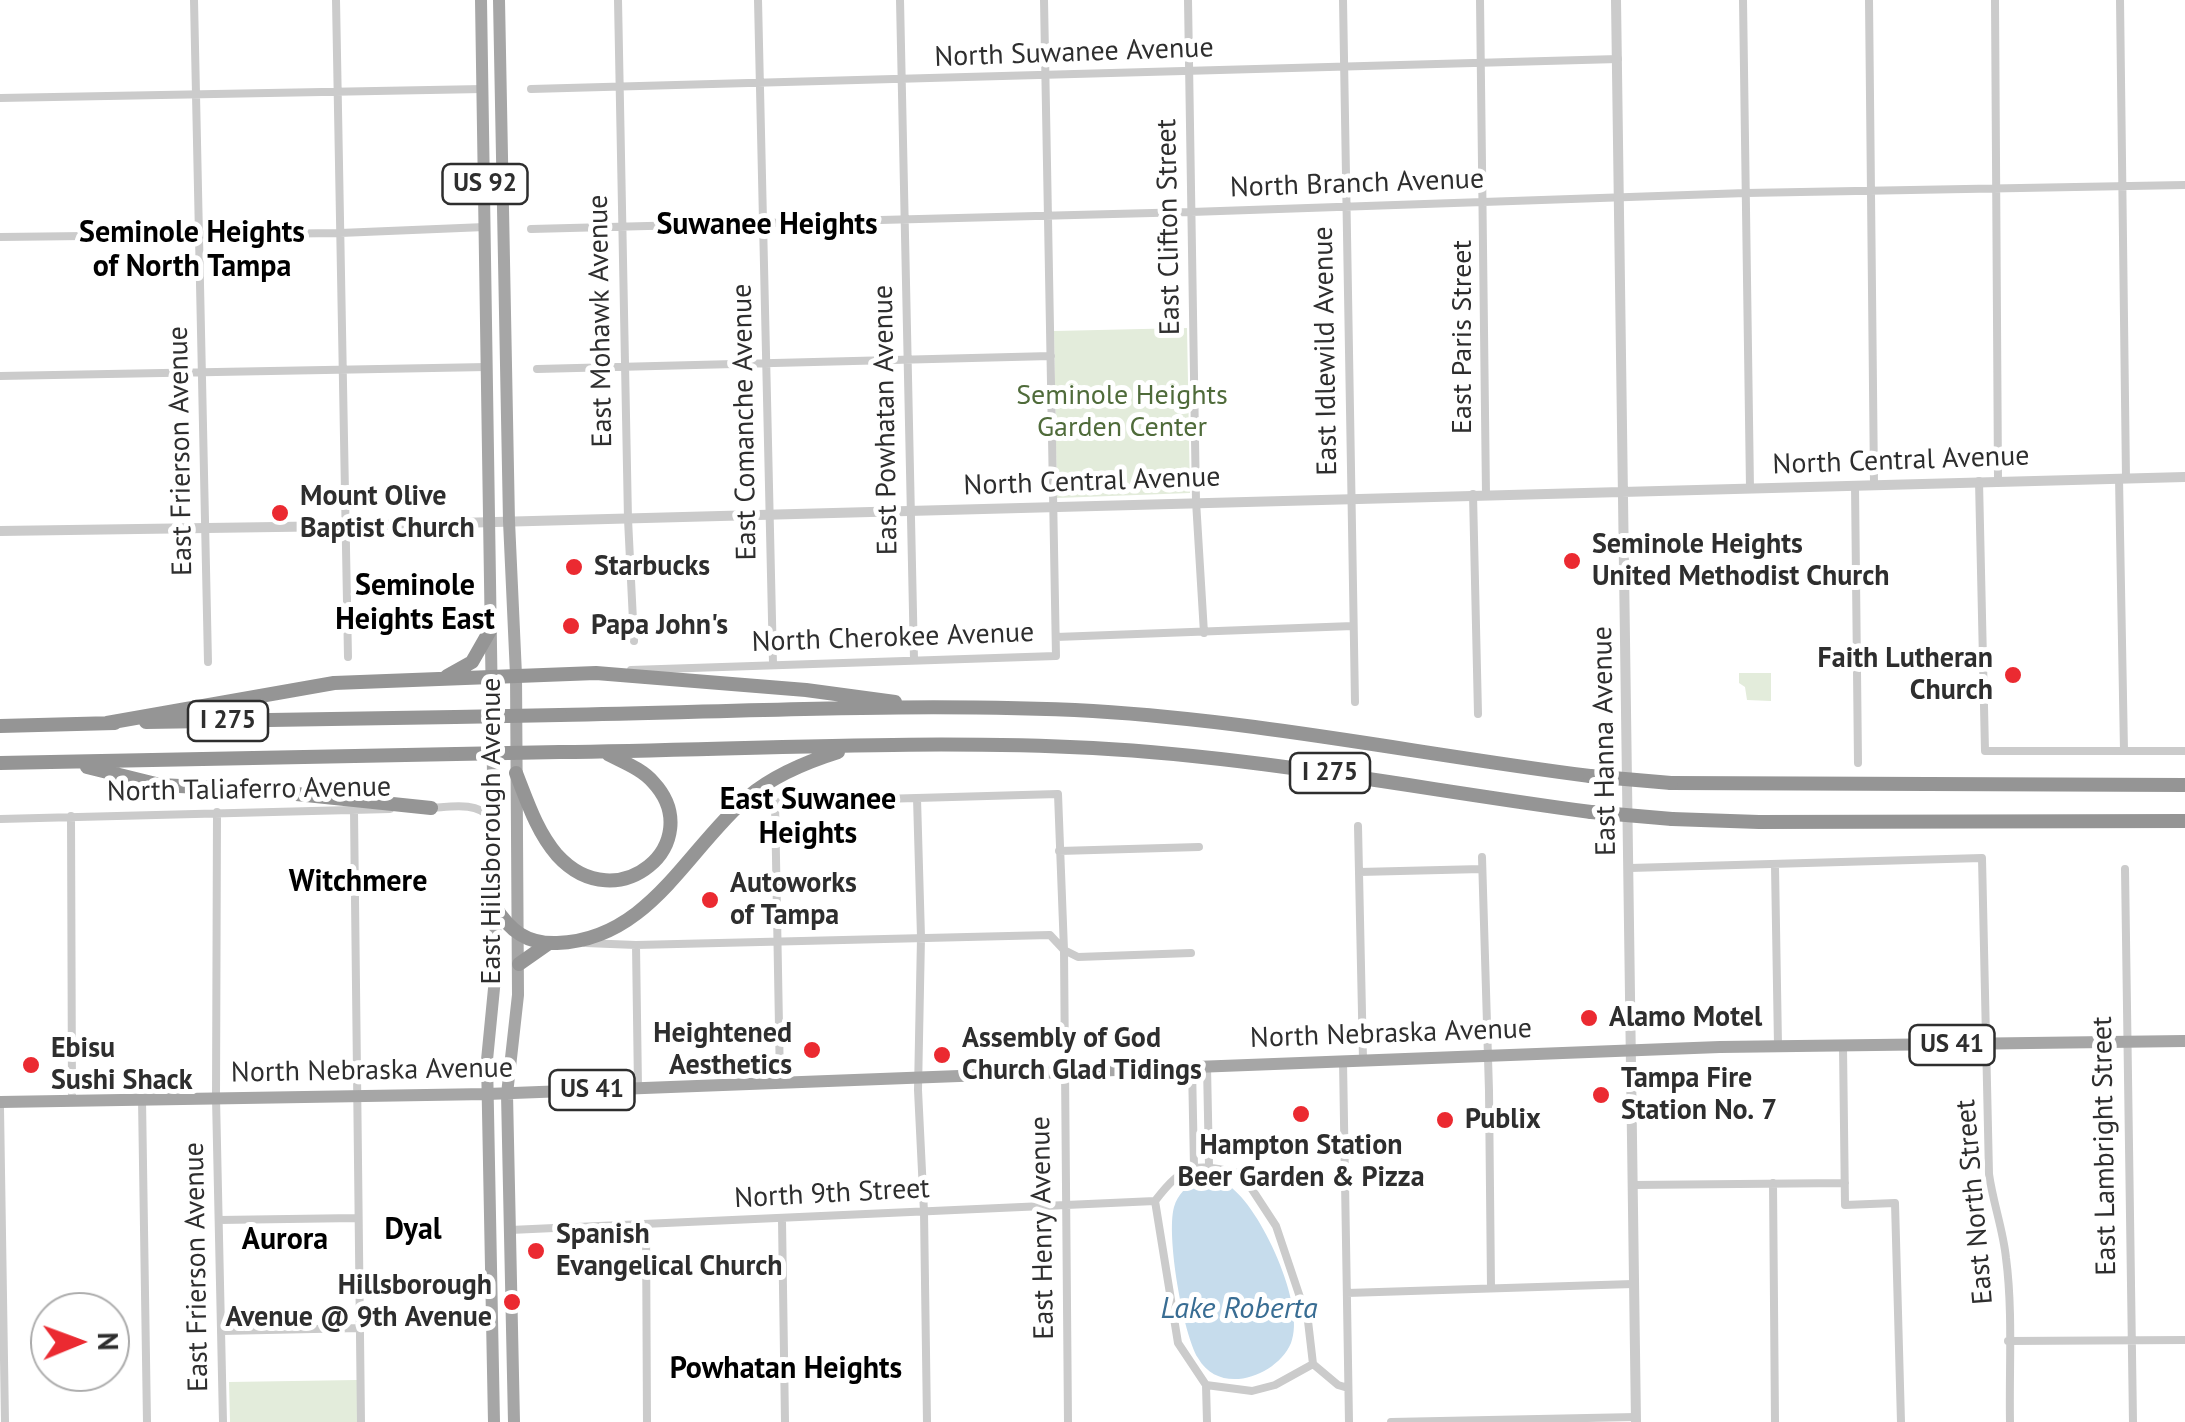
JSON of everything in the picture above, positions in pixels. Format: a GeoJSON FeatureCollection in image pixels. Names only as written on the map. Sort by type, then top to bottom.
{"type":"FeatureCollection","features":[{"type":"Feature","properties":{"kind":"highway"},"geometry":{"type":"LineString","coordinates":[[441,678],[472,662],[492,626]]}},
{"type":"Feature","properties":{"kind":"highway"},"geometry":{"type":"LineString","coordinates":[[106,723],[306,686],[596,672],[806,690],[930,708]]}},
{"type":"Feature","properties":{"kind":"highway","name":"I 275"},"geometry":{"type":"LineString","coordinates":[[0,726],[930,708],[1092,711],[1300,732],[1590,776],[1670,783],[2185,785]]}},
{"type":"Feature","properties":{"kind":"highway"},"geometry":{"type":"LineString","coordinates":[[494,907],[518,935],[549,943],[575,942],[615,927],[642,911],[722,823],[759,789],[812,761],[858,746]]}},
{"type":"Feature","properties":{"kind":"highway","name":"I 275"},"geometry":{"type":"LineString","coordinates":[[0,763],[858,746],[1054,746],[1192,755],[1591,812],[1672,819],[2185,822]]}},
{"type":"Feature","properties":{"kind":"highway"},"geometry":{"type":"LineString","coordinates":[[516,773],[542,834],[558,857],[586,877],[622,881],[641,873],[658,858],[667,840],[669,819],[665,800],[654,782],[602,752]]}},
{"type":"Feature","properties":{"kind":"highway"},"geometry":{"type":"LineString","coordinates":[[67,762],[160,784],[431,808]]}},
{"type":"Feature","properties":{"kind":"highway"},"geometry":{"type":"LineString","coordinates":[[519,964],[549,943]]}},
{"type":"Feature","properties":{"kind":"main road","name":"East Hillsborough Avenue"},"geometry":{"type":"LineString","coordinates":[[481,0],[492,521],[496,977],[486,1060],[494,1422]]}},
{"type":"Feature","properties":{"kind":"main road","name":"East Hillsborough Avenue"},"geometry":{"type":"LineString","coordinates":[[499,0],[519,964],[507,1094],[512,1422]]}},
{"type":"Feature","properties":{"kind":"main road","name":"North Nebraska Avenue"},"geometry":{"type":"LineString","coordinates":[[0,1105],[72,1100],[507,1094],[1630,1050],[2185,1041]]}},
{"type":"Feature","properties":{"kind":"main road"},"geometry":{"type":"LineString","coordinates":[[492,1352],[502,1359],[505,1413],[512,1422]]}},
{"type":"Feature","properties":{"kind":"street","name":"East Frierson Avenue"},"geometry":{"type":"LineString","coordinates":[[194,0],[208,662]]}},
{"type":"Feature","properties":{"kind":"street"},"geometry":{"type":"LineString","coordinates":[[336,0],[348,657]]}},
{"type":"Feature","properties":{"kind":"street","name":"East Mohawk Avenue"},"geometry":{"type":"LineString","coordinates":[[618,0],[634,641]]}},
{"type":"Feature","properties":{"kind":"street","name":"East Comanche Avenue"},"geometry":{"type":"LineString","coordinates":[[758,0],[773,663]]}},
{"type":"Feature","properties":{"kind":"street","name":"East Powhatan Avenue"},"geometry":{"type":"LineString","coordinates":[[900,0],[914,659]]}},
{"type":"Feature","properties":{"kind":"street"},"geometry":{"type":"LineString","coordinates":[[1044,0],[1056,637]]}},
{"type":"Feature","properties":{"kind":"street","name":"East Clifton Street"},"geometry":{"type":"LineString","coordinates":[[1188,0],[1196,501],[1204,632]]}},
{"type":"Feature","properties":{"kind":"street","name":"East Idlewild Avenue"},"geometry":{"type":"LineString","coordinates":[[1342,0],[1356,702]]}},
{"type":"Feature","properties":{"kind":"street","name":"East Paris Street"},"geometry":{"type":"LineString","coordinates":[[1480,0],[1486,494]]}},
{"type":"Feature","properties":{"kind":"street","name":"East Hanna Avenue"},"geometry":{"type":"LineString","coordinates":[[1616,0],[1636,1420]]}},
{"type":"Feature","properties":{"kind":"street"},"geometry":{"type":"LineString","coordinates":[[1743,0],[1750,488]]}},
{"type":"Feature","properties":{"kind":"street"},"geometry":{"type":"LineString","coordinates":[[1869,0],[1874,483]]}},
{"type":"Feature","properties":{"kind":"street"},"geometry":{"type":"LineString","coordinates":[[1994,0],[1998,479]]}},
{"type":"Feature","properties":{"kind":"street"},"geometry":{"type":"LineString","coordinates":[[2120,0],[2124,751]]}},
{"type":"Feature","properties":{"kind":"street","name":"North Suwanee Avenue"},"geometry":{"type":"LineString","coordinates":[[531,89],[1618,59]]}},
{"type":"Feature","properties":{"kind":"street"},"geometry":{"type":"LineString","coordinates":[[0,98],[483,89]]}},
{"type":"Feature","properties":{"kind":"street","name":"North Branch Avenue"},"geometry":{"type":"LineString","coordinates":[[531,229],[2185,184]]}},
{"type":"Feature","properties":{"kind":"street"},"geometry":{"type":"LineString","coordinates":[[0,238],[486,227]]}},
{"type":"Feature","properties":{"kind":"street"},"geometry":{"type":"LineString","coordinates":[[537,369],[1051,356]]}},
{"type":"Feature","properties":{"kind":"street"},"geometry":{"type":"LineString","coordinates":[[0,376],[487,368]]}},
{"type":"Feature","properties":{"kind":"street","name":"North Central Avenue"},"geometry":{"type":"LineString","coordinates":[[0,531],[345,526],[2185,477]]}},
{"type":"Feature","properties":{"kind":"street"},"geometry":{"type":"LineString","coordinates":[[1979,480],[1984,751],[2185,751]]}},
{"type":"Feature","properties":{"kind":"street"},"geometry":{"type":"LineString","coordinates":[[1855,484],[1858,763]]}},
{"type":"Feature","properties":{"kind":"street"},"geometry":{"type":"LineString","coordinates":[[1473,494],[1478,714]]}},
{"type":"Feature","properties":{"kind":"street","name":"North Cherokee Avenue"},"geometry":{"type":"LineString","coordinates":[[596,672],[1056,656],[1056,637],[1353,626]]}},
{"type":"Feature","properties":{"kind":"street","name":"East Henry Avenue"},"geometry":{"type":"LineString","coordinates":[[917,798],[1058,794],[1064,950],[1068,1422]]}},
{"type":"Feature","properties":{"kind":"street"},"geometry":{"type":"LineString","coordinates":[[780,1082],[775,802],[917,798],[927,1422]]}},
{"type":"Feature","properties":{"kind":"street","name":"North Taliaferro Avenue"},"geometry":{"type":"LineString","coordinates":[[0,818],[472,806],[484,810],[493,822]]}},
{"type":"Feature","properties":{"kind":"street"},"geometry":{"type":"LineString","coordinates":[[354,811],[361,1422]]}},
{"type":"Feature","properties":{"kind":"street","name":"East Frierson Avenue"},"geometry":{"type":"LineString","coordinates":[[217,812],[216,1098],[223,1422]]}},
{"type":"Feature","properties":{"kind":"street"},"geometry":{"type":"LineString","coordinates":[[71,816],[72,1100]]}},
{"type":"Feature","properties":{"kind":"street"},"geometry":{"type":"LineString","coordinates":[[1358,826],[1363,1060]]}},
{"type":"Feature","properties":{"kind":"street"},"geometry":{"type":"LineString","coordinates":[[1059,851],[1199,848]]}},
{"type":"Feature","properties":{"kind":"street"},"geometry":{"type":"LineString","coordinates":[[1482,857],[1491,1288]]}},
{"type":"Feature","properties":{"kind":"street","name":"East North Street"},"geometry":{"type":"LineString","coordinates":[[1774,866],[1982,858],[1990,1174],[1993,1207],[2003,1234],[2007,1262],[2010,1422]]}},
{"type":"Feature","properties":{"kind":"street"},"geometry":{"type":"LineString","coordinates":[[1630,868],[1774,866],[1778,1047]]}},
{"type":"Feature","properties":{"kind":"street"},"geometry":{"type":"LineString","coordinates":[[1359,872],[1482,868]]}},
{"type":"Feature","properties":{"kind":"street","name":"East Lambright Street"},"geometry":{"type":"LineString","coordinates":[[2125,869],[2132,1422]]}},
{"type":"Feature","properties":{"kind":"street"},"geometry":{"type":"LineString","coordinates":[[575,942],[636,945],[1050,935],[1078,958],[1191,953]]}},
{"type":"Feature","properties":{"kind":"street"},"geometry":{"type":"LineString","coordinates":[[636,945],[638,1088]]}},
{"type":"Feature","properties":{"kind":"street"},"geometry":{"type":"LineString","coordinates":[[1843,1046],[1846,1205],[1896,1204],[1901,1422]]}},
{"type":"Feature","properties":{"kind":"street"},"geometry":{"type":"LineString","coordinates":[[1343,1061],[1348,1422]]}},
{"type":"Feature","properties":{"kind":"street"},"geometry":{"type":"LineString","coordinates":[[1192,1066],[1194,1167]]}},
{"type":"Feature","properties":{"kind":"street"},"geometry":{"type":"LineString","coordinates":[[1207,1066],[1209,1166]]}},
{"type":"Feature","properties":{"kind":"street"},"geometry":{"type":"LineString","coordinates":[[142,1099],[147,1422]]}},
{"type":"Feature","properties":{"kind":"street"},"geometry":{"type":"LineString","coordinates":[[0,1105],[5,1422]]}},
{"type":"Feature","properties":{"kind":"street"},"geometry":{"type":"LineString","coordinates":[[1208,1422],[1206,1385],[1178,1343],[1156,1201],[1174,1176],[1194,1167],[1209,1166],[1242,1174],[1276,1226],[1304,1309],[1312,1364],[1338,1385],[1348,1388]]}},
{"type":"Feature","properties":{"kind":"street"},"geometry":{"type":"LineString","coordinates":[[1773,1183],[1774,1422]]}},
{"type":"Feature","properties":{"kind":"street"},"geometry":{"type":"LineString","coordinates":[[1632,1185],[1845,1183]]}},
{"type":"Feature","properties":{"kind":"street","name":"North 9th Street"},"geometry":{"type":"LineString","coordinates":[[510,1230],[1156,1201]]}},
{"type":"Feature","properties":{"kind":"street"},"geometry":{"type":"LineString","coordinates":[[219,1220],[357,1218]]}},
{"type":"Feature","properties":{"kind":"street"},"geometry":{"type":"LineString","coordinates":[[782,1220],[785,1422]]}},
{"type":"Feature","properties":{"kind":"street"},"geometry":{"type":"LineString","coordinates":[[646,1225],[647,1422]]}},
{"type":"Feature","properties":{"kind":"street"},"geometry":{"type":"LineString","coordinates":[[1347,1293],[1633,1284]]}},
{"type":"Feature","properties":{"kind":"street"},"geometry":{"type":"LineString","coordinates":[[221,1331],[360,1328]]}},
{"type":"Feature","properties":{"kind":"street"},"geometry":{"type":"LineString","coordinates":[[2008,1341],[2185,1340]]}},
{"type":"Feature","properties":{"kind":"street"},"geometry":{"type":"LineString","coordinates":[[1206,1385],[1252,1391],[1275,1385],[1312,1364]]}},
{"type":"Feature","properties":{"kind":"street"},"geometry":{"type":"LineString","coordinates":[[1391,1422],[1636,1420]]}},
{"type":"Feature","properties":{"kind":"green space","name":"Seminole Heights Garden Center"},"geometry":{"type":"Polygon","coordinates":[[[1187,328],[1190,493],[1057,498],[1054,331],[1187,328]]]}},
{"type":"Feature","properties":{"kind":"green space"},"geometry":{"type":"Polygon","coordinates":[[[1739,673],[1771,673],[1771,701],[1747,700],[1739,673]]]}},
{"type":"Feature","properties":{"kind":"green space"},"geometry":{"type":"Polygon","coordinates":[[[357,1380],[357,1422],[230,1422],[229,1382],[357,1380]]]}},
{"type":"Feature","properties":{"kind":"water","name":"Lake Roberta"},"geometry":{"type":"Polygon","coordinates":[[[1199,1181],[1226,1184],[1241,1197],[1266,1235],[1287,1283],[1294,1327],[1291,1343],[1274,1365],[1248,1377],[1220,1377],[1208,1370],[1192,1346],[1187,1328],[1177,1284],[1172,1221],[1180,1194],[1199,1181]]]}},
{"type":"Feature","properties":{"kind":"place","name":"Mount Olive Baptist Church"},"geometry":{"type":"Point","coordinates":[280,513]}},
{"type":"Feature","properties":{"kind":"place","name":"Seminole Heights United Methodist Church"},"geometry":{"type":"Point","coordinates":[1572,561]}},
{"type":"Feature","properties":{"kind":"place","name":"Starbucks"},"geometry":{"type":"Point","coordinates":[574,567]}},
{"type":"Feature","properties":{"kind":"place","name":"Papa John's"},"geometry":{"type":"Point","coordinates":[571,626]}},
{"type":"Feature","properties":{"kind":"place","name":"Faith Lutheran Church"},"geometry":{"type":"Point","coordinates":[2013,675]}},
{"type":"Feature","properties":{"kind":"place","name":"Autoworks of Tampa"},"geometry":{"type":"Point","coordinates":[710,900]}},
{"type":"Feature","properties":{"kind":"place","name":"Alamo Motel"},"geometry":{"type":"Point","coordinates":[1589,1018]}},
{"type":"Feature","properties":{"kind":"place","name":"Heightened Aesthetics"},"geometry":{"type":"Point","coordinates":[812,1050]}},
{"type":"Feature","properties":{"kind":"place","name":"Assembly of God Church Glad Tidings"},"geometry":{"type":"Point","coordinates":[942,1055]}},
{"type":"Feature","properties":{"kind":"place","name":"Ebisu Sushi Shack"},"geometry":{"type":"Point","coordinates":[31,1065]}},
{"type":"Feature","properties":{"kind":"place","name":"Tampa Fire Station No. 7"},"geometry":{"type":"Point","coordinates":[1601,1095]}},
{"type":"Feature","properties":{"kind":"place","name":"Hampton Station Beer Garden & Pizza"},"geometry":{"type":"Point","coordinates":[1301,1114]}},
{"type":"Feature","properties":{"kind":"place","name":"Publix"},"geometry":{"type":"Point","coordinates":[1445,1120]}},
{"type":"Feature","properties":{"kind":"place","name":"Spanish Evangelical Church"},"geometry":{"type":"Point","coordinates":[536,1251]}},
{"type":"Feature","properties":{"kind":"place","name":"Hillsborough Avenue @ 9th Avenue"},"geometry":{"type":"Point","coordinates":[512,1302]}},
{"type":"Feature","properties":{"kind":"district","name":"Suwanee Heights"},"geometry":{"type":"Point","coordinates":[767,225]}},
{"type":"Feature","properties":{"kind":"district","name":"Seminole Heights of North Tampa"},"geometry":{"type":"Point","coordinates":[192,250]}},
{"type":"Feature","properties":{"kind":"district","name":"Seminole Heights East"},"geometry":{"type":"Point","coordinates":[415,603]}},
{"type":"Feature","properties":{"kind":"district","name":"East Suwanee Heights"},"geometry":{"type":"Point","coordinates":[808,817]}},
{"type":"Feature","properties":{"kind":"district","name":"Witchmere"},"geometry":{"type":"Point","coordinates":[358,882]}},
{"type":"Feature","properties":{"kind":"district","name":"Dyal"},"geometry":{"type":"Point","coordinates":[413,1230]}},
{"type":"Feature","properties":{"kind":"district","name":"Aurora"},"geometry":{"type":"Point","coordinates":[285,1240]}},
{"type":"Feature","properties":{"kind":"district","name":"Powhatan Heights"},"geometry":{"type":"Point","coordinates":[786,1369]}}]}
